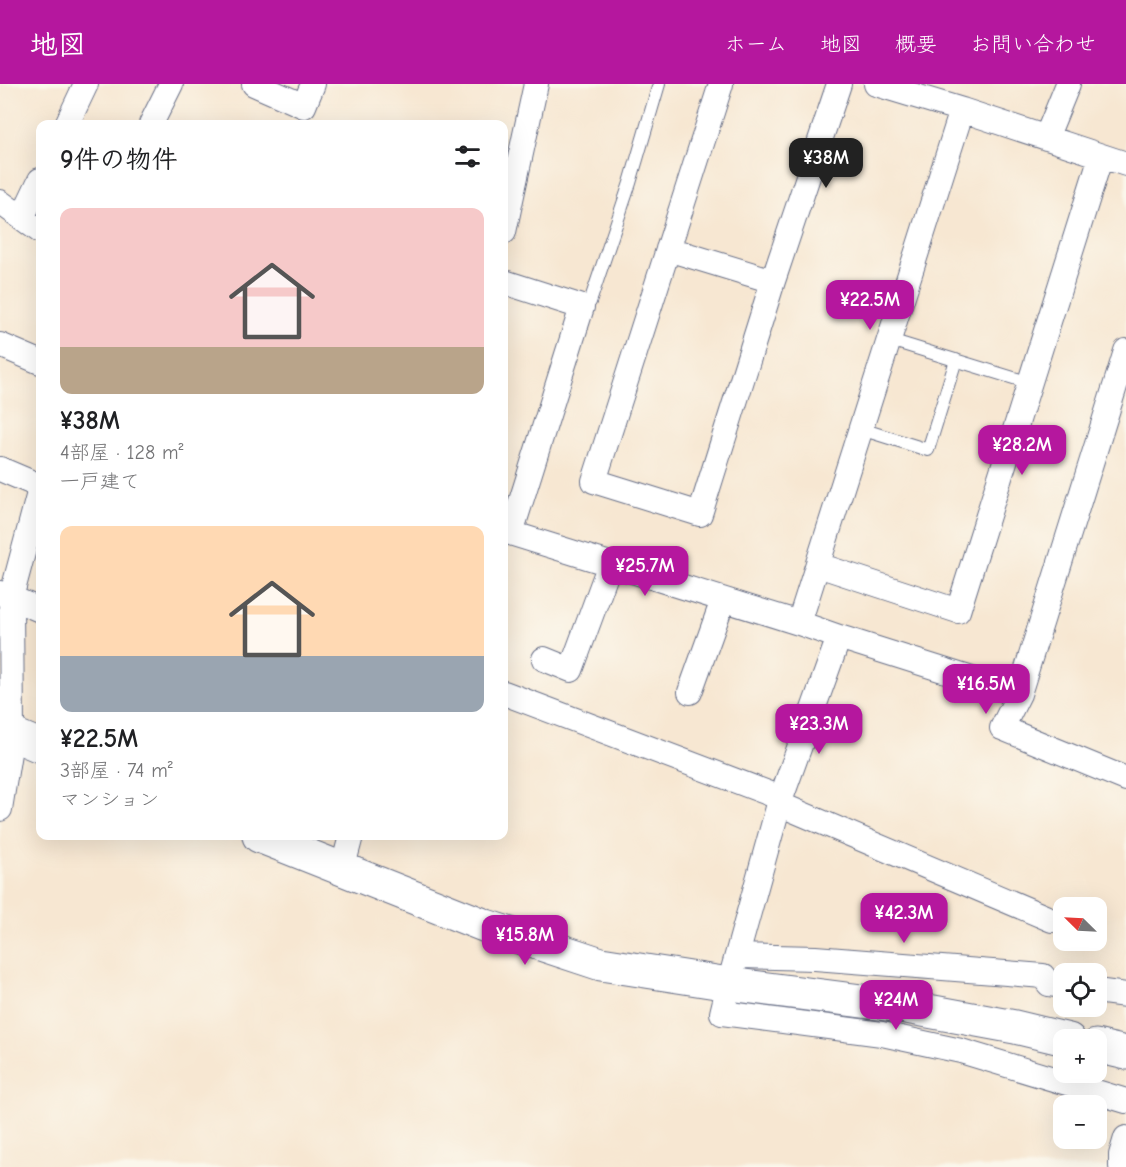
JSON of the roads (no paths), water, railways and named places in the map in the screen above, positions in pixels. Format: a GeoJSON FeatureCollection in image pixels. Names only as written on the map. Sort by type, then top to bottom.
{"type":"FeatureCollection","features":[{"type":"Feature","properties":{"kind":"street"},"geometry":{"type":"LineString","coordinates":[[69,120],[86,84]]}},
{"type":"Feature","properties":{"kind":"street"},"geometry":{"type":"LineString","coordinates":[[153,120],[171,84]]}},
{"type":"Feature","properties":{"kind":"street"},"geometry":{"type":"LineString","coordinates":[[254,84],[304,106],[313,84]]}},
{"type":"Feature","properties":{"kind":"street"},"geometry":{"type":"LineString","coordinates":[[508,214],[536,84]]}},
{"type":"Feature","properties":{"kind":"street"},"geometry":{"type":"LineString","coordinates":[[722,84],[594,481],[700,514],[838,84]]}},
{"type":"Feature","properties":{"kind":"street"},"geometry":{"type":"LineString","coordinates":[[876,84],[1126,164]]}},
{"type":"Feature","properties":{"kind":"street"},"geometry":{"type":"LineString","coordinates":[[1046,138],[1068,84]]}},
{"type":"Feature","properties":{"kind":"street"},"geometry":{"type":"LineString","coordinates":[[799,623],[962,110]]}},
{"type":"Feature","properties":{"kind":"street"},"geometry":{"type":"LineString","coordinates":[[818,565],[958,611],[1101,156]]}},
{"type":"Feature","properties":{"kind":"street"},"geometry":{"type":"LineString","coordinates":[[0,202],[32,224],[36,202]]}},
{"type":"Feature","properties":{"kind":"street"},"geometry":{"type":"LineString","coordinates":[[668,249],[773,281]]}},
{"type":"Feature","properties":{"kind":"street"},"geometry":{"type":"LineString","coordinates":[[508,283],[582,308],[508,529]]}},
{"type":"Feature","properties":{"kind":"street"},"geometry":{"type":"LineString","coordinates":[[0,345],[36,360]]}},
{"type":"Feature","properties":{"kind":"street"},"geometry":{"type":"LineString","coordinates":[[1126,351],[1019,694],[1002,728],[1126,778]]}},
{"type":"Feature","properties":{"kind":"street"},"geometry":{"type":"LineString","coordinates":[[0,469],[36,486]]}},
{"type":"Feature","properties":{"kind":"street"},"geometry":{"type":"LineString","coordinates":[[0,809],[17,736],[6,596],[36,501]]}},
{"type":"Feature","properties":{"kind":"street"},"geometry":{"type":"LineString","coordinates":[[508,532],[1019,694]]}},
{"type":"Feature","properties":{"kind":"street"},"geometry":{"type":"LineString","coordinates":[[544,659],[571,670],[610,564]]}},
{"type":"Feature","properties":{"kind":"street"},"geometry":{"type":"LineString","coordinates":[[6,596],[36,608]]}},
{"type":"Feature","properties":{"kind":"street"},"geometry":{"type":"LineString","coordinates":[[690,692],[723,600]]}},
{"type":"Feature","properties":{"kind":"street"},"geometry":{"type":"LineString","coordinates":[[839,637],[780,801],[722,1013],[882,1034],[950,1049],[1126,1101]]}},
{"type":"Feature","properties":{"kind":"street"},"geometry":{"type":"LineString","coordinates":[[508,695],[780,801],[1052,920]]}},
{"type":"Feature","properties":{"kind":"street"},"geometry":{"type":"LineString","coordinates":[[269,840],[486,926],[601,964],[733,970],[1053,1036]]}},
{"type":"Feature","properties":{"kind":"street"},"geometry":{"type":"LineString","coordinates":[[342,870],[350,840]]}},
{"type":"Feature","properties":{"kind":"street"},"geometry":{"type":"LineString","coordinates":[[733,970],[815,958],[1043,976],[1048,984],[1053,985]]}},
{"type":"Feature","properties":{"kind":"street"},"geometry":{"type":"LineString","coordinates":[[1107,992],[1126,995]]}},
{"type":"Feature","properties":{"kind":"street"},"geometry":{"type":"LineString","coordinates":[[1107,1049],[1126,1053]]}},
{"type":"Feature","properties":{"kind":"street"},"geometry":{"type":"LineString","coordinates":[[1121,1167],[1121,1155],[1126,1138]]}},
{"type":"Feature","properties":{"kind":"lane"},"geometry":{"type":"LineString","coordinates":[[582,308],[590,302],[630,183],[659,84]]}},
{"type":"Feature","properties":{"kind":"lane"},"geometry":{"type":"LineString","coordinates":[[890,340],[1030,383]]}},
{"type":"Feature","properties":{"kind":"lane"},"geometry":{"type":"LineString","coordinates":[[861,429],[928,450],[956,360]]}}]}
